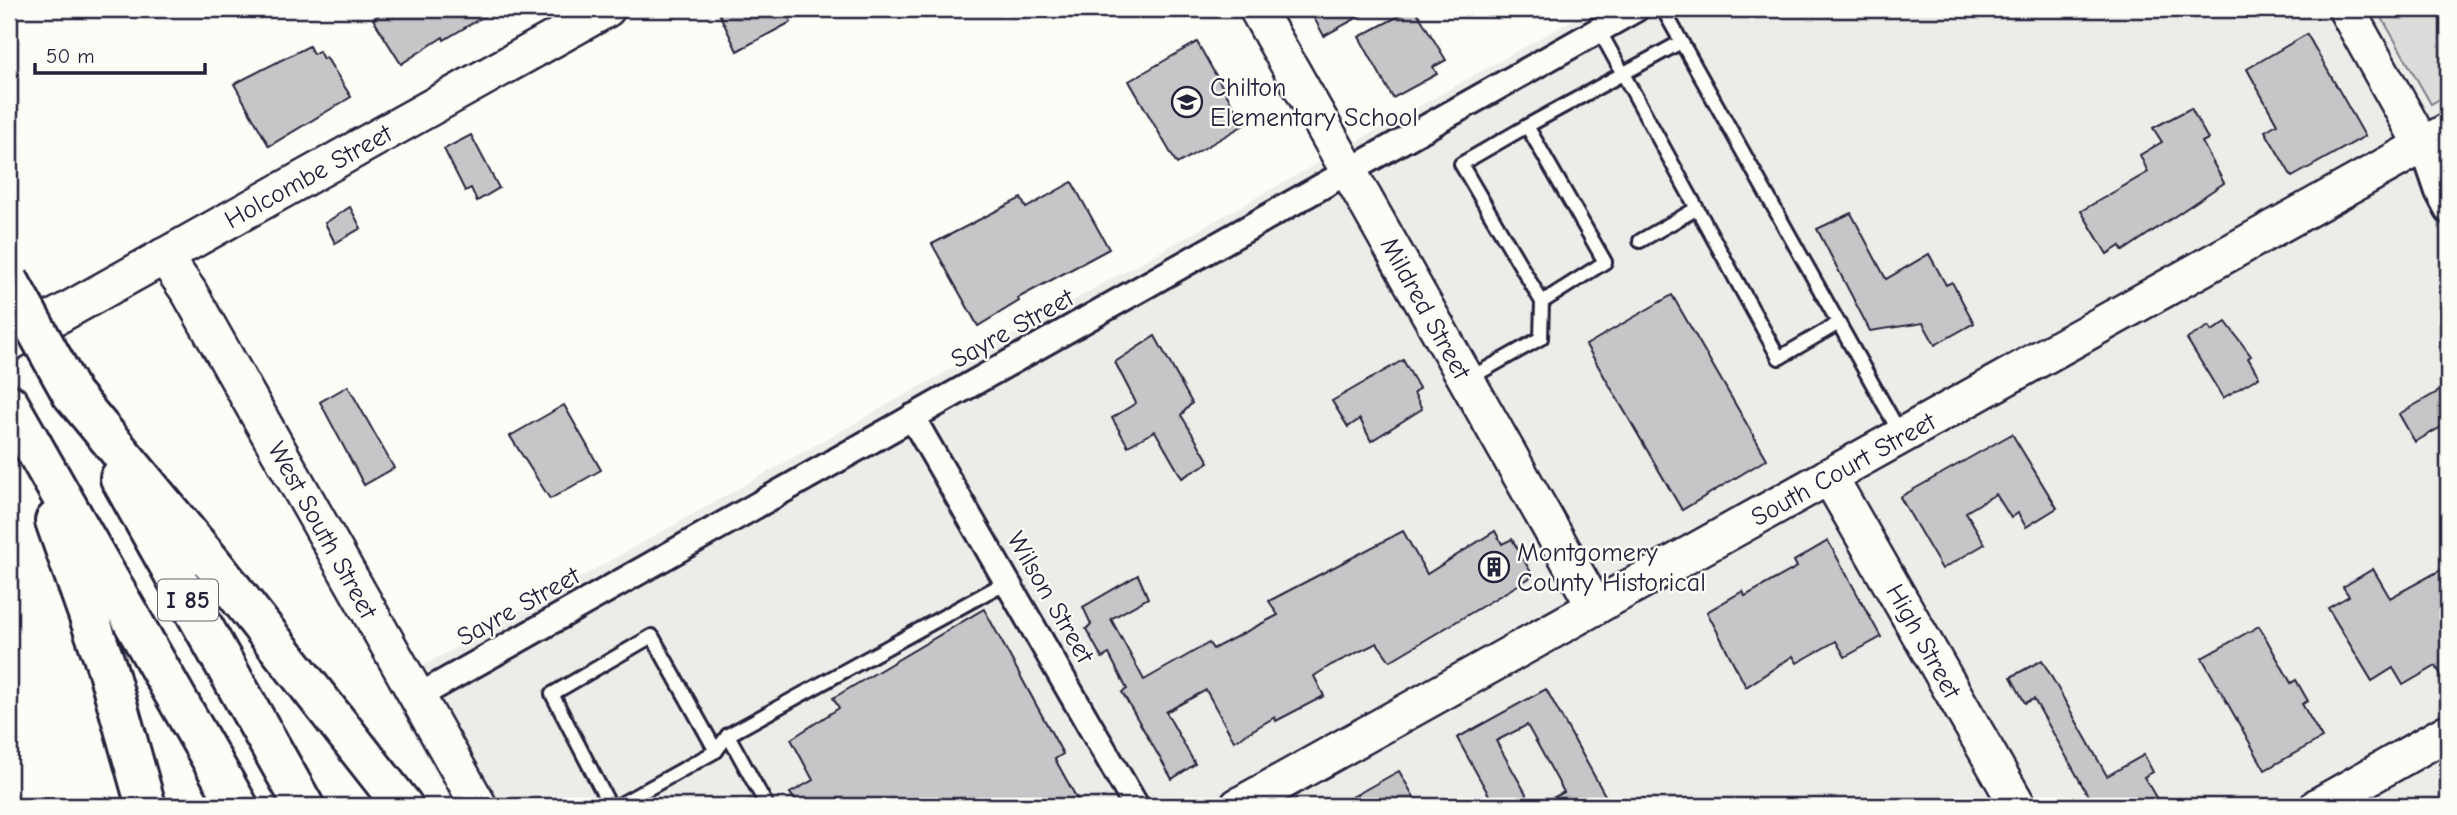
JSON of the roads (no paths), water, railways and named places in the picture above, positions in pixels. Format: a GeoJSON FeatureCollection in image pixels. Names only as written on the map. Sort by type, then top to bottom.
{"type":"FeatureCollection","features":[{"type":"Feature","properties":{"kind":"highway","name":"I 85"},"geometry":{"type":"LineString","coordinates":[[9,281],[304,806]]}},
{"type":"Feature","properties":{"kind":"highway"},"geometry":{"type":"LineString","coordinates":[[72,394],[212,563],[403,806]]}},
{"type":"Feature","properties":{"kind":"highway","name":"I 85"},"geometry":{"type":"LineString","coordinates":[[14,414],[237,806]]}},
{"type":"Feature","properties":{"kind":"highway"},"geometry":{"type":"LineString","coordinates":[[14,414],[107,668],[146,806]]}},
{"type":"Feature","properties":{"kind":"street","name":"Holcombe Street"},"geometry":{"type":"LineString","coordinates":[[9,343],[607,9]]}},
{"type":"Feature","properties":{"kind":"street","name":"Mildred Street"},"geometry":{"type":"LineString","coordinates":[[1257,9],[1595,607]]}},
{"type":"Feature","properties":{"kind":"street","name":"Sayre Street"},"geometry":{"type":"LineString","coordinates":[[417,697],[1636,9]]}},
{"type":"Feature","properties":{"kind":"street"},"geometry":{"type":"LineString","coordinates":[[2346,9],[2435,138],[2438,192],[2448,211]]}},
{"type":"Feature","properties":{"kind":"street","name":"South Court Street"},"geometry":{"type":"LineString","coordinates":[[1242,805],[2435,138]]}},
{"type":"Feature","properties":{"kind":"street","name":"West South Street"},"geometry":{"type":"LineString","coordinates":[[164,256],[190,292],[479,806]]}},
{"type":"Feature","properties":{"kind":"street","name":"Wilson Street"},"geometry":{"type":"LineString","coordinates":[[912,418],[1136,806]]}},
{"type":"Feature","properties":{"kind":"street","name":"High Street"},"geometry":{"type":"LineString","coordinates":[[1829,476],[2018,806]]}},
{"type":"Feature","properties":{"kind":"street"},"geometry":{"type":"LineString","coordinates":[[2318,806],[2448,732]]}},
{"type":"Feature","properties":{"kind":"lane"},"geometry":{"type":"LineString","coordinates":[[1663,9],[1902,436]]}},
{"type":"Feature","properties":{"kind":"lane"},"geometry":{"type":"LineString","coordinates":[[1599,30],[1779,358],[1837,324]]}},
{"type":"Feature","properties":{"kind":"lane"},"geometry":{"type":"LineString","coordinates":[[1466,380],[1541,338],[1542,302],[1461,164],[1681,42]]}},
{"type":"Feature","properties":{"kind":"lane"},"geometry":{"type":"LineString","coordinates":[[1527,126],[1605,262],[1542,302]]}},
{"type":"Feature","properties":{"kind":"lane"},"geometry":{"type":"LineString","coordinates":[[1640,241],[1696,209]]}},
{"type":"Feature","properties":{"kind":"lane"},"geometry":{"type":"LineString","coordinates":[[617,806],[716,751],[728,735],[1008,581]]}},
{"type":"Feature","properties":{"kind":"lane"},"geometry":{"type":"LineString","coordinates":[[610,806],[552,694],[652,636],[716,751]]}},
{"type":"Feature","properties":{"kind":"lane"},"geometry":{"type":"LineString","coordinates":[[728,735],[763,805]]}},
{"type":"Feature","properties":{"kind":"place","name":"Chilton Elementary School"},"geometry":{"type":"Point","coordinates":[1187,102]}},
{"type":"Feature","properties":{"kind":"place","name":"Montgomery County Historical"},"geometry":{"type":"Point","coordinates":[1494,567]}}]}
